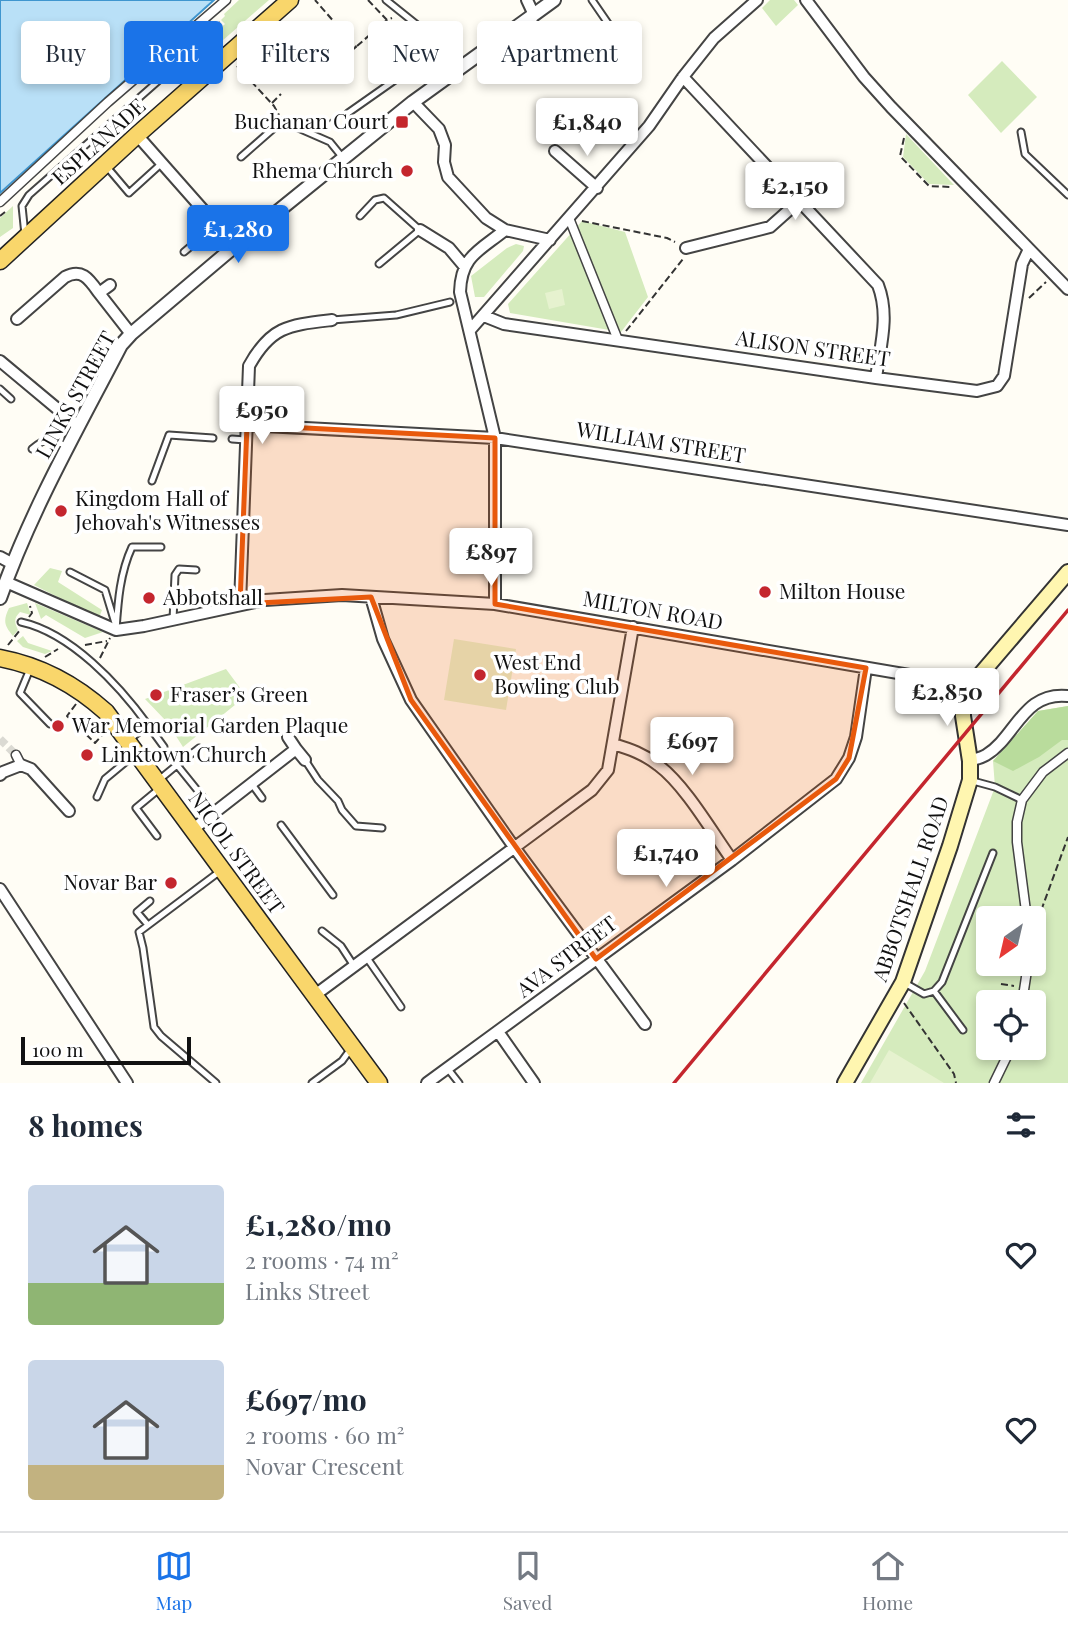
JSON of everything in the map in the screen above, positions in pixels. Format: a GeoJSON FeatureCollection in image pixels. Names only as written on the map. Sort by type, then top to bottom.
{"type":"FeatureCollection","features":[{"type":"Feature","properties":{"kind":"main road","name":"ESPLANADE"},"geometry":{"type":"LineString","coordinates":[[267,21],[290,0]]}},
{"type":"Feature","properties":{"kind":"main road","name":"ESPLANADE"},"geometry":{"type":"LineString","coordinates":[[223,60],[237,48]]}},
{"type":"Feature","properties":{"kind":"main road","name":"ESPLANADE"},"geometry":{"type":"LineString","coordinates":[[4,253],[25,238],[195,84]]}},
{"type":"Feature","properties":{"kind":"main road"},"geometry":{"type":"LineString","coordinates":[[965,696],[973,681],[1068,572]]}},
{"type":"Feature","properties":{"kind":"main road","name":"NICOL STREET"},"geometry":{"type":"LineString","coordinates":[[2,654],[83,691],[106,712],[379,1083]]}},
{"type":"Feature","properties":{"kind":"main road","name":"ABBOTSHALL ROAD"},"geometry":{"type":"LineString","coordinates":[[845,1083],[900,988],[970,780],[963,716],[965,696]]}},
{"type":"Feature","properties":{"kind":"street"},"geometry":{"type":"LineString","coordinates":[[0,202],[226,0]]}},
{"type":"Feature","properties":{"kind":"street"},"geometry":{"type":"LineString","coordinates":[[527,0],[532,16]]}},
{"type":"Feature","properties":{"kind":"street","name":"LINKS STREET"},"geometry":{"type":"LineString","coordinates":[[463,64],[554,0]]}},
{"type":"Feature","properties":{"kind":"street"},"geometry":{"type":"LineString","coordinates":[[471,329],[649,126],[682,77],[714,38],[757,0]]}},
{"type":"Feature","properties":{"kind":"street"},"geometry":{"type":"LineString","coordinates":[[806,0],[864,77],[1068,289]]}},
{"type":"Feature","properties":{"kind":"street"},"geometry":{"type":"LineString","coordinates":[[682,77],[878,285],[885,315],[876,378]]}},
{"type":"Feature","properties":{"kind":"street","name":"LINKS STREET"},"geometry":{"type":"LineString","coordinates":[[0,598],[13,564],[78,426],[121,345],[235,246],[436,84]]}},
{"type":"Feature","properties":{"kind":"street"},"geometry":{"type":"LineString","coordinates":[[413,102],[439,129],[445,145],[444,162],[448,177],[486,218],[505,230],[550,240]]}},
{"type":"Feature","properties":{"kind":"street"},"geometry":{"type":"LineString","coordinates":[[137,135],[235,246]]}},
{"type":"Feature","properties":{"kind":"street"},"geometry":{"type":"LineString","coordinates":[[555,151],[597,188]]}},
{"type":"Feature","properties":{"kind":"street"},"geometry":{"type":"LineString","coordinates":[[686,248],[770,228],[798,202]]}},
{"type":"Feature","properties":{"kind":"street"},"geometry":{"type":"LineString","coordinates":[[569,218],[618,340]]}},
{"type":"Feature","properties":{"kind":"street"},"geometry":{"type":"LineString","coordinates":[[420,229],[449,248],[465,267]]}},
{"type":"Feature","properties":{"kind":"street"},"geometry":{"type":"LineString","coordinates":[[495,604],[495,438],[460,292],[461,273],[469,259],[505,230]]}},
{"type":"Feature","properties":{"kind":"street","name":"ALISON STREET"},"geometry":{"type":"LineString","coordinates":[[484,316],[504,324],[977,391],[997,386],[1004,376],[1022,264],[1029,249]]}},
{"type":"Feature","properties":{"kind":"street"},"geometry":{"type":"LineString","coordinates":[[18,302],[21,315],[65,277],[73,272],[82,273],[131,334]]}},
{"type":"Feature","properties":{"kind":"street"},"geometry":{"type":"LineString","coordinates":[[99,293],[110,285]]}},
{"type":"Feature","properties":{"kind":"street"},"geometry":{"type":"LineString","coordinates":[[240,604],[249,366],[261,344],[281,329],[332,320]]}},
{"type":"Feature","properties":{"kind":"street"},"geometry":{"type":"LineString","coordinates":[[0,361],[78,426]]}},
{"type":"Feature","properties":{"kind":"street","name":"WILLIAM STREET"},"geometry":{"type":"LineString","coordinates":[[247,425],[495,438],[1068,525]]}},
{"type":"Feature","properties":{"kind":"street"},"geometry":{"type":"LineString","coordinates":[[0,557],[13,564]]}},
{"type":"Feature","properties":{"kind":"street"},"geometry":{"type":"LineString","coordinates":[[6,582],[116,630]]}},
{"type":"Feature","properties":{"kind":"street","name":"MILTON ROAD"},"geometry":{"type":"LineString","coordinates":[[116,630],[240,604],[342,595],[495,604],[927,678],[965,696]]}},
{"type":"Feature","properties":{"kind":"street"},"geometry":{"type":"LineString","coordinates":[[371,597],[383,639],[411,700],[645,1024]]}},
{"type":"Feature","properties":{"kind":"street"},"geometry":{"type":"LineString","coordinates":[[315,995],[592,790],[608,770],[634,627]]}},
{"type":"Feature","properties":{"kind":"street","name":"AVA STREET"},"geometry":{"type":"LineString","coordinates":[[427,1083],[499,1033],[596,958],[732,860],[836,779],[856,737],[866,668]]}},
{"type":"Feature","properties":{"kind":"street"},"geometry":{"type":"LineString","coordinates":[[970,761],[987,755],[1023,713],[1038,702],[1068,696]]}},
{"type":"Feature","properties":{"kind":"street"},"geometry":{"type":"LineString","coordinates":[[288,737],[305,760]]}},
{"type":"Feature","properties":{"kind":"street"},"geometry":{"type":"LineString","coordinates":[[614,744],[634,750],[659,765],[680,788],[732,860]]}},
{"type":"Feature","properties":{"kind":"street"},"geometry":{"type":"LineString","coordinates":[[192,830],[296,749]]}},
{"type":"Feature","properties":{"kind":"street"},"geometry":{"type":"LineString","coordinates":[[1025,906],[1017,842],[1017,822],[1022,800],[1043,772],[1068,752]]}},
{"type":"Feature","properties":{"kind":"street"},"geometry":{"type":"LineString","coordinates":[[0,775],[18,760],[31,769],[69,811]]}},
{"type":"Feature","properties":{"kind":"street"},"geometry":{"type":"LineString","coordinates":[[0,889],[127,1083]]}},
{"type":"Feature","properties":{"kind":"street"},"geometry":{"type":"LineString","coordinates":[[1025,990],[1027,976]]}},
{"type":"Feature","properties":{"kind":"street"},"geometry":{"type":"LineString","coordinates":[[499,1033],[534,1083]]}},
{"type":"Feature","properties":{"kind":"street"},"geometry":{"type":"LineString","coordinates":[[994,1083],[1005,1060]]}},
{"type":"Feature","properties":{"kind":"lane"},"geometry":{"type":"LineString","coordinates":[[386,0],[411,21]]}},
{"type":"Feature","properties":{"kind":"lane"},"geometry":{"type":"LineString","coordinates":[[532,16],[552,48],[571,63],[614,32],[592,0]]}},
{"type":"Feature","properties":{"kind":"lane"},"geometry":{"type":"LineString","coordinates":[[25,238],[22,205],[29,195],[155,84]]}},
{"type":"Feature","properties":{"kind":"lane"},"geometry":{"type":"LineString","coordinates":[[348,113],[389,84]]}},
{"type":"Feature","properties":{"kind":"lane"},"geometry":{"type":"LineString","coordinates":[[241,157],[282,121],[330,142],[343,158]]}},
{"type":"Feature","properties":{"kind":"lane"},"geometry":{"type":"LineString","coordinates":[[1021,132],[1025,154],[1068,195]]}},
{"type":"Feature","properties":{"kind":"lane"},"geometry":{"type":"LineString","coordinates":[[105,164],[130,192],[162,163]]}},
{"type":"Feature","properties":{"kind":"lane"},"geometry":{"type":"LineString","coordinates":[[360,216],[375,200],[384,198],[420,229],[379,264]]}},
{"type":"Feature","properties":{"kind":"lane"},"geometry":{"type":"LineString","coordinates":[[184,252],[216,225]]}},
{"type":"Feature","properties":{"kind":"lane"},"geometry":{"type":"LineString","coordinates":[[332,320],[396,315],[450,302]]}},
{"type":"Feature","properties":{"kind":"lane"},"geometry":{"type":"LineString","coordinates":[[0,389],[11,399]]}},
{"type":"Feature","properties":{"kind":"lane"},"geometry":{"type":"LineString","coordinates":[[152,481],[169,435],[213,438]]}},
{"type":"Feature","properties":{"kind":"lane"},"geometry":{"type":"LineString","coordinates":[[32,449],[43,439],[68,447]]}},
{"type":"Feature","properties":{"kind":"lane"},"geometry":{"type":"LineString","coordinates":[[232,439],[246,440]]}},
{"type":"Feature","properties":{"kind":"lane"},"geometry":{"type":"LineString","coordinates":[[116,630],[125,561],[132,547],[161,547]]}},
{"type":"Feature","properties":{"kind":"lane"},"geometry":{"type":"LineString","coordinates":[[173,620],[175,575],[179,569],[196,570]]}},
{"type":"Feature","properties":{"kind":"lane"},"geometry":{"type":"LineString","coordinates":[[70,572],[105,590],[116,630]]}},
{"type":"Feature","properties":{"kind":"lane"},"geometry":{"type":"LineString","coordinates":[[23,623],[38,626],[96,666],[129,699],[164,747]]}},
{"type":"Feature","properties":{"kind":"lane"},"geometry":{"type":"LineString","coordinates":[[32,666],[20,693],[50,724]]}},
{"type":"Feature","properties":{"kind":"lane"},"geometry":{"type":"LineString","coordinates":[[97,797],[105,779],[148,725]]}},
{"type":"Feature","properties":{"kind":"lane"},"geometry":{"type":"LineString","coordinates":[[157,836],[136,808],[177,765],[199,748]]}},
{"type":"Feature","properties":{"kind":"lane"},"geometry":{"type":"LineString","coordinates":[[305,760],[356,826],[382,828]]}},
{"type":"Feature","properties":{"kind":"lane"},"geometry":{"type":"LineString","coordinates":[[177,765],[202,796]]}},
{"type":"Feature","properties":{"kind":"lane"},"geometry":{"type":"LineString","coordinates":[[970,780],[995,787],[1022,800]]}},
{"type":"Feature","properties":{"kind":"lane"},"geometry":{"type":"LineString","coordinates":[[251,783],[262,798]]}},
{"type":"Feature","properties":{"kind":"lane"},"geometry":{"type":"LineString","coordinates":[[281,825],[333,895]]}},
{"type":"Feature","properties":{"kind":"lane"},"geometry":{"type":"LineString","coordinates":[[900,988],[924,994],[934,991],[942,982],[992,853]]}},
{"type":"Feature","properties":{"kind":"lane"},"geometry":{"type":"LineString","coordinates":[[216,1083],[154,1027],[139,932],[222,869]]}},
{"type":"Feature","properties":{"kind":"lane"},"geometry":{"type":"LineString","coordinates":[[148,925],[137,912],[150,901]]}},
{"type":"Feature","properties":{"kind":"lane"},"geometry":{"type":"LineString","coordinates":[[322,931],[341,946],[354,966]]}},
{"type":"Feature","properties":{"kind":"lane"},"geometry":{"type":"LineString","coordinates":[[366,956],[401,1007]]}},
{"type":"Feature","properties":{"kind":"lane"},"geometry":{"type":"LineString","coordinates":[[934,991],[963,1030]]}},
{"type":"Feature","properties":{"kind":"lane"},"geometry":{"type":"LineString","coordinates":[[312,1083],[342,1060],[352,1048]]}},
{"type":"Feature","properties":{"kind":"lane"},"geometry":{"type":"LineString","coordinates":[[448,1068],[459,1083]]}},
{"type":"Feature","properties":{"kind":"path"},"geometry":{"type":"LineString","coordinates":[[315,0],[356,47],[387,20],[402,13]]}},
{"type":"Feature","properties":{"kind":"path"},"geometry":{"type":"LineString","coordinates":[[368,0],[387,20]]}},
{"type":"Feature","properties":{"kind":"path"},"geometry":{"type":"LineString","coordinates":[[211,13],[218,21]]}},
{"type":"Feature","properties":{"kind":"path"},"geometry":{"type":"LineString","coordinates":[[223,60],[237,71]]}},
{"type":"Feature","properties":{"kind":"path"},"geometry":{"type":"LineString","coordinates":[[254,84],[282,121]]}},
{"type":"Feature","properties":{"kind":"path"},"geometry":{"type":"LineString","coordinates":[[271,103],[281,94]]}},
{"type":"Feature","properties":{"kind":"path"},"geometry":{"type":"LineString","coordinates":[[313,134],[339,113],[348,113]]}},
{"type":"Feature","properties":{"kind":"path"},"geometry":{"type":"LineString","coordinates":[[906,122],[900,156],[929,186],[970,187]]}},
{"type":"Feature","properties":{"kind":"path"},"geometry":{"type":"LineString","coordinates":[[0,216],[15,202],[22,205]]}},
{"type":"Feature","properties":{"kind":"path"},"geometry":{"type":"LineString","coordinates":[[569,218],[667,238],[686,248],[682,260],[618,340]]}},
{"type":"Feature","properties":{"kind":"path"},"geometry":{"type":"LineString","coordinates":[[1014,312],[1054,275]]}},
{"type":"Feature","properties":{"kind":"path"},"geometry":{"type":"LineString","coordinates":[[2,654],[32,613],[30,592]]}},
{"type":"Feature","properties":{"kind":"path"},"geometry":{"type":"LineString","coordinates":[[98,662],[116,630]]}},
{"type":"Feature","properties":{"kind":"path"},"geometry":{"type":"LineString","coordinates":[[81,645],[108,640]]}},
{"type":"Feature","properties":{"kind":"path"},"geometry":{"type":"LineString","coordinates":[[32,666],[62,646]]}},
{"type":"Feature","properties":{"kind":"path"},"geometry":{"type":"LineString","coordinates":[[83,691],[67,716],[95,743],[114,722]]}},
{"type":"Feature","properties":{"kind":"path"},"geometry":{"type":"LineString","coordinates":[[1043,906],[1068,837]]}},
{"type":"Feature","properties":{"kind":"path"},"geometry":{"type":"LineString","coordinates":[[1001,984],[1009,987],[1026,983]]}},
{"type":"Feature","properties":{"kind":"path"},"geometry":{"type":"LineString","coordinates":[[900,988],[957,1083]]}},
{"type":"Feature","properties":{"kind":"highlighted area"},"geometry":{"type":"Polygon","coordinates":[[[247,425],[495,438],[495,604],[866,668],[849,758],[836,779],[596,959],[411,700],[371,597],[240,604],[247,425]]]}},
{"type":"Feature","properties":{"kind":"green space"},"geometry":{"type":"Polygon","coordinates":[[[239,0],[269,0],[245,21],[237,21],[237,28],[223,40],[225,24],[221,20],[239,0]]]}},
{"type":"Feature","properties":{"kind":"green space"},"geometry":{"type":"Polygon","coordinates":[[[770,0],[794,0],[798,5],[776,26],[762,8],[770,0]]]}},
{"type":"Feature","properties":{"kind":"green space"},"geometry":{"type":"Polygon","coordinates":[[[1002,61],[1037,97],[1001,133],[968,95],[1002,61]]]}},
{"type":"Feature","properties":{"kind":"green space"},"geometry":{"type":"Polygon","coordinates":[[[906,134],[954,185],[929,184],[903,157],[906,134]]]}},
{"type":"Feature","properties":{"kind":"green space"},"geometry":{"type":"Polygon","coordinates":[[[13,206],[13,228],[0,237],[0,218],[13,206]]]}},
{"type":"Feature","properties":{"kind":"green space"},"geometry":{"type":"Polygon","coordinates":[[[582,221],[625,232],[648,297],[621,332],[510,313],[508,304],[582,221]]]}},
{"type":"Feature","properties":{"kind":"green space"},"geometry":{"type":"Polygon","coordinates":[[[516,244],[524,246],[523,251],[484,297],[475,297],[471,276],[516,244]]]}},
{"type":"Feature","properties":{"kind":"green space"},"geometry":{"type":"Polygon","coordinates":[[[562,289],[565,305],[549,309],[545,293],[562,289]]]}},
{"type":"Feature","properties":{"kind":"green space"},"geometry":{"type":"Polygon","coordinates":[[[50,568],[62,571],[58,582],[102,610],[99,618],[34,585],[50,568]]]}},
{"type":"Feature","properties":{"kind":"green space"},"geometry":{"type":"Polygon","coordinates":[[[27,603],[31,615],[20,612],[18,614],[15,620],[18,630],[13,636],[5,623],[7,612],[9,608],[27,603]]]}},
{"type":"Feature","properties":{"kind":"green space"},"geometry":{"type":"Polygon","coordinates":[[[35,603],[103,632],[85,638],[46,615],[41,619],[35,603]]]}},
{"type":"Feature","properties":{"kind":"green space"},"geometry":{"type":"Polygon","coordinates":[[[23,636],[28,643],[52,651],[45,654],[23,647],[17,641],[23,636]]]}},
{"type":"Feature","properties":{"kind":"green space","name":"West End Bowling Club"},"geometry":{"type":"Polygon","coordinates":[[[454,639],[516,649],[506,710],[444,700],[454,639]]]}},
{"type":"Feature","properties":{"kind":"green space","name":"Fraser’s Green"},"geometry":{"type":"Polygon","coordinates":[[[226,669],[246,696],[183,747],[167,722],[145,699],[226,669]]]}},
{"type":"Feature","properties":{"kind":"green space"},"geometry":{"type":"Polygon","coordinates":[[[1068,706],[1068,1083],[861,1083],[925,971],[995,787],[993,761],[1038,711],[1068,706]]]}},
{"type":"Feature","properties":{"kind":"green space"},"geometry":{"type":"Polygon","coordinates":[[[1068,706],[1068,740],[1062,740],[1013,771],[993,761],[1038,711],[1068,706]]]}},
{"type":"Feature","properties":{"kind":"green space"},"geometry":{"type":"Polygon","coordinates":[[[889,1050],[944,1083],[870,1083],[889,1050]]]}},
{"type":"Feature","properties":{"kind":"water"},"geometry":{"type":"Polygon","coordinates":[[[0,0],[214,0],[191,21],[124,21],[124,81],[0,193],[0,0]]]}},
{"type":"Feature","properties":{"kind":"tunnel"},"geometry":{"type":"LineString","coordinates":[[0,739],[16,755]]}},
{"type":"Feature","properties":{"kind":"railway"},"geometry":{"type":"LineString","coordinates":[[674,1083],[1068,610]]}},
{"type":"Feature","properties":{"kind":"place","name":"Buchanan Court"},"geometry":{"type":"Point","coordinates":[402,122]}},
{"type":"Feature","properties":{"kind":"place","name":"Rhema Church"},"geometry":{"type":"Point","coordinates":[407,171]}},
{"type":"Feature","properties":{"kind":"place","name":"Kingdom Hall of Jehovah's Witnesses"},"geometry":{"type":"Point","coordinates":[61,511]}},
{"type":"Feature","properties":{"kind":"place","name":"Milton House"},"geometry":{"type":"Point","coordinates":[765,592]}},
{"type":"Feature","properties":{"kind":"place","name":"Abbotshall"},"geometry":{"type":"Point","coordinates":[149,598]}},
{"type":"Feature","properties":{"kind":"place","name":"West End Bowling Club"},"geometry":{"type":"Point","coordinates":[480,675]}},
{"type":"Feature","properties":{"kind":"place","name":"Fraser’s Green"},"geometry":{"type":"Point","coordinates":[156,695]}},
{"type":"Feature","properties":{"kind":"place","name":"War Memorial Garden Plaque"},"geometry":{"type":"Point","coordinates":[58,726]}},
{"type":"Feature","properties":{"kind":"place","name":"Linktown Church"},"geometry":{"type":"Point","coordinates":[87,755]}},
{"type":"Feature","properties":{"kind":"place","name":"Novar Bar"},"geometry":{"type":"Point","coordinates":[171,883]}}]}
